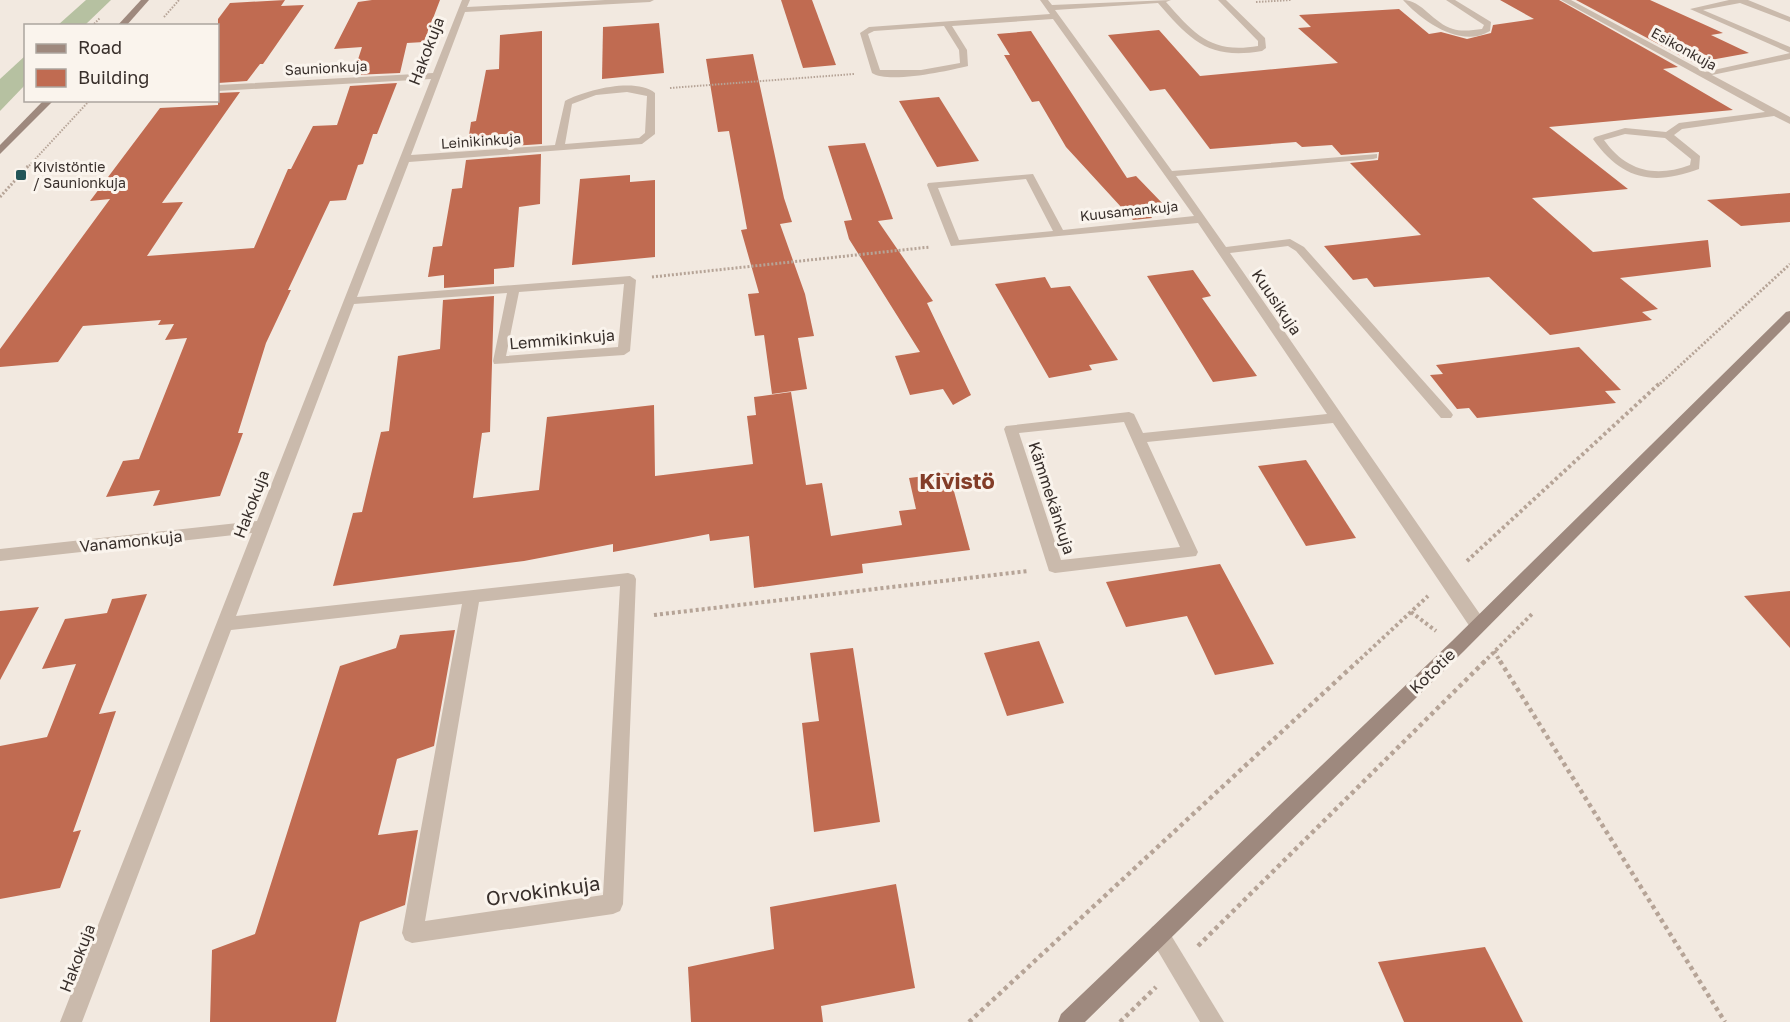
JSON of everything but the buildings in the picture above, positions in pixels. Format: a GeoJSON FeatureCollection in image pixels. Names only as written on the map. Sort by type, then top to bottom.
{"type":"FeatureCollection","features":[{"type":"Feature","properties":{"kind":"street"},"geometry":{"type":"LineString","coordinates":[[123,24],[145,0]]}},
{"type":"Feature","properties":{"kind":"street"},"geometry":{"type":"LineString","coordinates":[[464,5],[650,0]]}},
{"type":"Feature","properties":{"kind":"street"},"geometry":{"type":"LineString","coordinates":[[1160,0],[1196,40],[1211,49],[1230,52],[1262,48],[1262,39],[1222,0]]}},
{"type":"Feature","properties":{"kind":"street"},"geometry":{"type":"LineString","coordinates":[[947,24],[963,50],[965,64],[929,73],[876,73],[864,33],[872,29],[947,24],[1050,8],[1167,0]]}},
{"type":"Feature","properties":{"kind":"street"},"geometry":{"type":"LineString","coordinates":[[1407,0],[1449,33],[1466,34],[1486,31],[1488,24],[1450,0]]}},
{"type":"Feature","properties":{"kind":"street","name":"Esikonkuja"},"geometry":{"type":"LineString","coordinates":[[1565,0],[1790,121]]}},
{"type":"Feature","properties":{"kind":"street"},"geometry":{"type":"LineString","coordinates":[[1790,21],[1741,0],[1694,9],[1790,50]]}},
{"type":"Feature","properties":{"kind":"street","name":"Hakokuja"},"geometry":{"type":"LineString","coordinates":[[71,1022],[464,5]]}},
{"type":"Feature","properties":{"kind":"street","name":"Kuusikuja"},"geometry":{"type":"LineString","coordinates":[[1050,8],[1201,219],[1478,626]]}},
{"type":"Feature","properties":{"kind":"street"},"geometry":{"type":"LineString","coordinates":[[1702,75],[1790,56]]}},
{"type":"Feature","properties":{"kind":"street","name":"Saunionkuja"},"geometry":{"type":"LineString","coordinates":[[219,88],[436,76]]}},
{"type":"Feature","properties":{"kind":"street"},"geometry":{"type":"LineString","coordinates":[[559,149],[568,103],[579,95],[630,89],[647,91]]}},
{"type":"Feature","properties":{"kind":"street","name":"Leinikinkuja"},"geometry":{"type":"LineString","coordinates":[[404,159],[642,141],[650,134],[651,95],[647,91]]}},
{"type":"Feature","properties":{"kind":"street"},"geometry":{"type":"LineString","coordinates":[[0,151],[48,102]]}},
{"type":"Feature","properties":{"kind":"street"},"geometry":{"type":"LineString","coordinates":[[1668,135],[1696,158],[1695,167],[1661,178],[1644,175],[1628,168],[1612,156],[1598,138],[1625,131],[1668,135],[1679,126],[1776,114]]}},
{"type":"Feature","properties":{"kind":"street"},"geometry":{"type":"LineString","coordinates":[[1168,174],[1373,156]]}},
{"type":"Feature","properties":{"kind":"street","name":"Kuusamankuja"},"geometry":{"type":"LineString","coordinates":[[1060,234],[1029,176],[932,185],[955,244],[1060,234],[1201,219]]}},
{"type":"Feature","properties":{"kind":"street"},"geometry":{"type":"LineString","coordinates":[[1223,251],[1290,242],[1300,249],[1446,415]]}},
{"type":"Feature","properties":{"kind":"street"},"geometry":{"type":"LineString","coordinates":[[349,301],[630,280]]}},
{"type":"Feature","properties":{"kind":"street","name":"Lemmikinkuja"},"geometry":{"type":"LineString","coordinates":[[514,288],[499,361],[624,351],[630,280]]}},
{"type":"Feature","properties":{"kind":"street","name":"Kototie"},"geometry":{"type":"LineString","coordinates":[[1068,1022],[1478,626],[1790,315]]}},
{"type":"Feature","properties":{"kind":"street","name":"Kämmekänkuja"},"geometry":{"type":"LineString","coordinates":[[1129,417],[1138,438],[1190,552],[1056,567],[1011,429],[1129,417]]}},
{"type":"Feature","properties":{"kind":"street"},"geometry":{"type":"LineString","coordinates":[[1138,438],[1337,418]]}},
{"type":"Feature","properties":{"kind":"street","name":"Vanamonkuja"},"geometry":{"type":"LineString","coordinates":[[0,555],[262,526]]}},
{"type":"Feature","properties":{"kind":"street","name":"Orvokinkuja"},"geometry":{"type":"LineString","coordinates":[[225,624],[472,596],[628,579],[613,904],[412,933],[472,596]]}},
{"type":"Feature","properties":{"kind":"street"},"geometry":{"type":"LineString","coordinates":[[1160,934],[1213,1022]]}},
{"type":"Feature","properties":{"kind":"path"},"geometry":{"type":"LineString","coordinates":[[164,17],[179,0]]}},
{"type":"Feature","properties":{"kind":"path"},"geometry":{"type":"LineString","coordinates":[[647,91],[704,83],[876,73]]}},
{"type":"Feature","properties":{"kind":"path"},"geometry":{"type":"LineString","coordinates":[[0,197],[88,102]]}},
{"type":"Feature","properties":{"kind":"path"},"geometry":{"type":"LineString","coordinates":[[630,280],[955,244]]}},
{"type":"Feature","properties":{"kind":"path"},"geometry":{"type":"LineString","coordinates":[[969,1022],[1790,264]]}},
{"type":"Feature","properties":{"kind":"path"},"geometry":{"type":"LineString","coordinates":[[626,619],[1056,567]]}},
{"type":"Feature","properties":{"kind":"path"},"geometry":{"type":"LineString","coordinates":[[1478,626],[1725,1022]]}},
{"type":"Feature","properties":{"kind":"green space"},"geometry":{"type":"Polygon","coordinates":[[[86,0],[111,0],[86,24],[59,24],[86,0]]]}},
{"type":"Feature","properties":{"kind":"green space"},"geometry":{"type":"Polygon","coordinates":[[[24,57],[24,86],[0,111],[0,79],[24,57]]]}},
{"type":"Feature","properties":{"kind":"place","name":"Kivistöntie / Saunionkuja"},"geometry":{"type":"Point","coordinates":[21,175]}},
{"type":"Feature","properties":{"kind":"district","name":"Kivistö"},"geometry":{"type":"Point","coordinates":[957,481]}}]}
